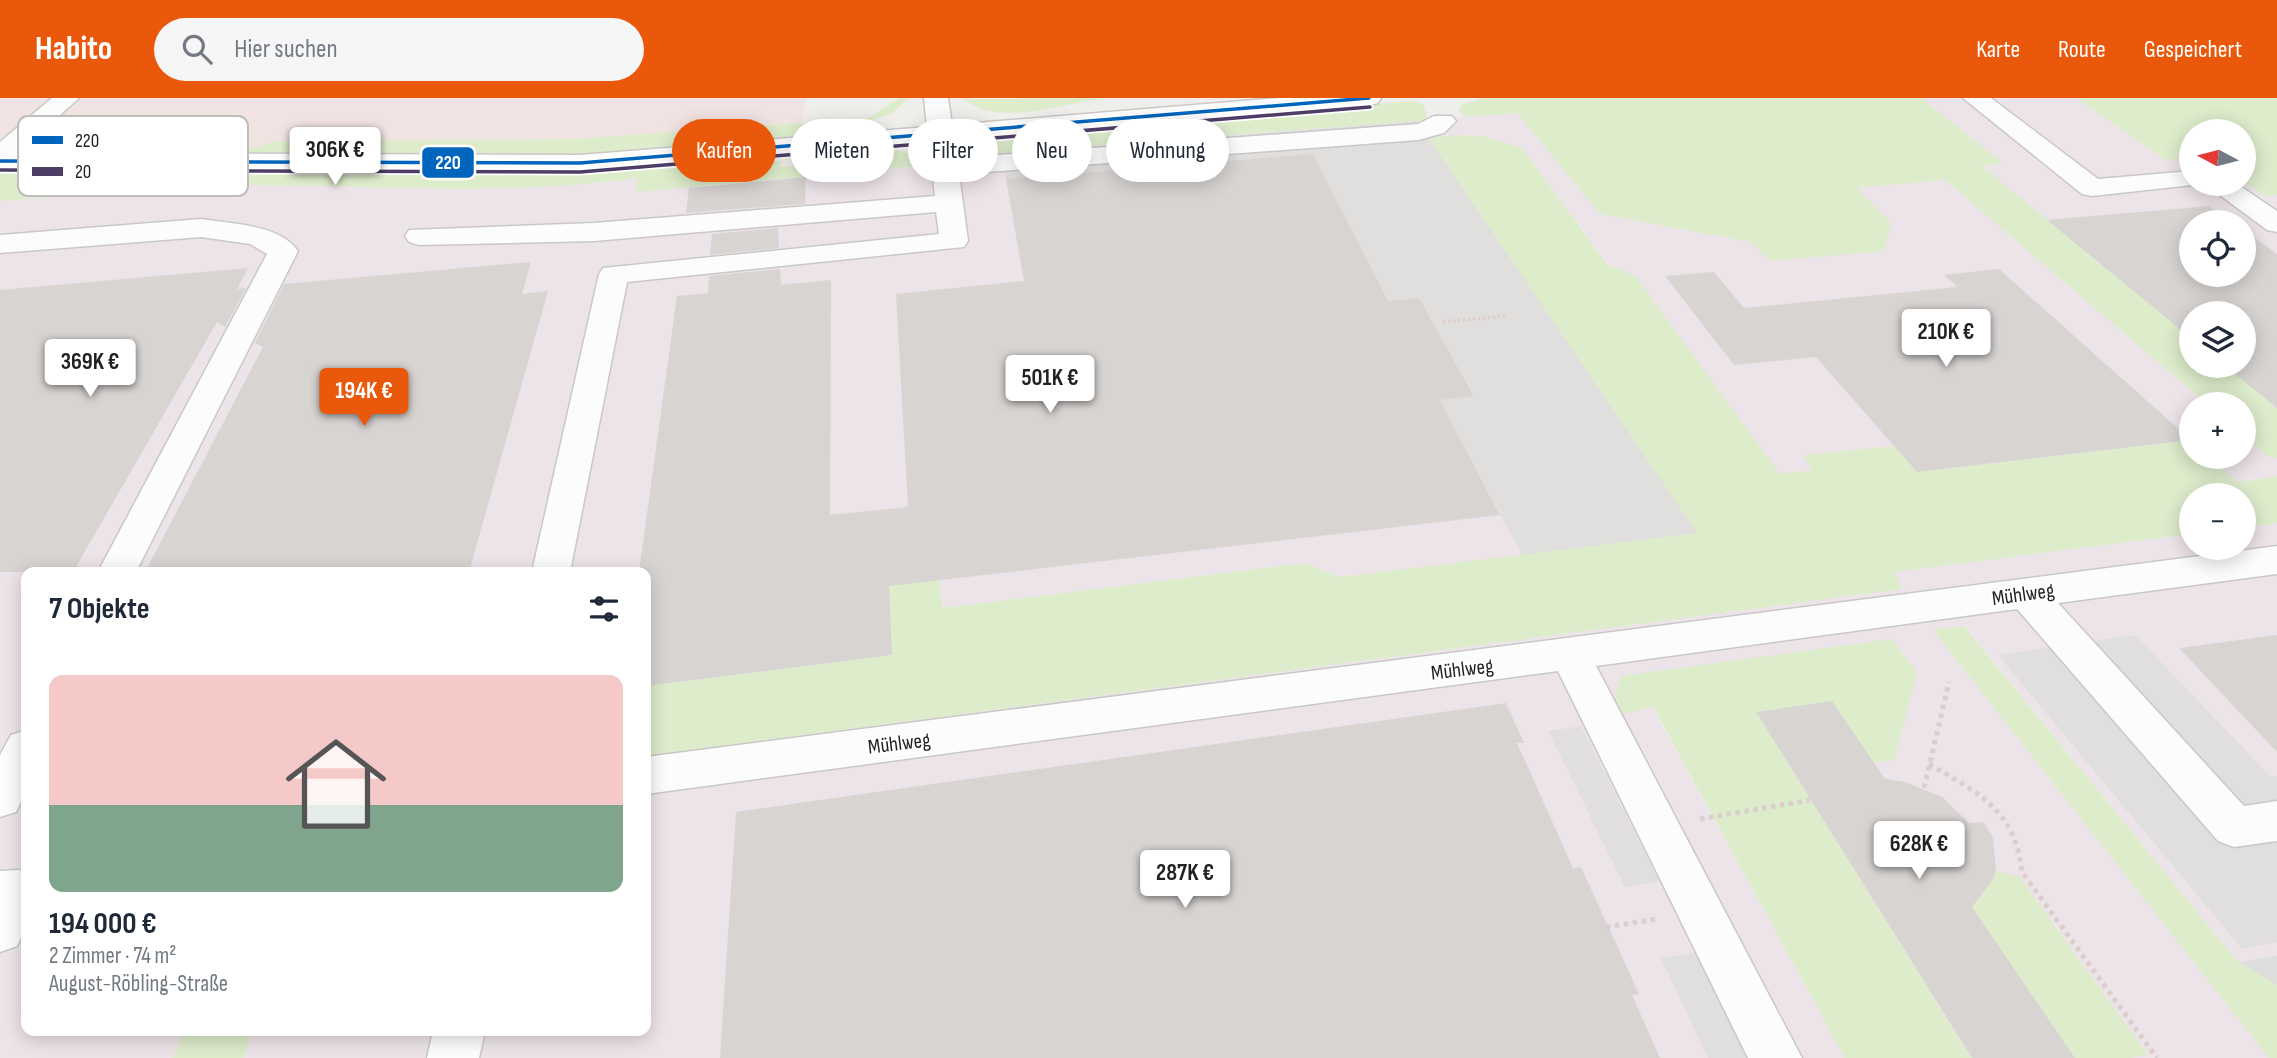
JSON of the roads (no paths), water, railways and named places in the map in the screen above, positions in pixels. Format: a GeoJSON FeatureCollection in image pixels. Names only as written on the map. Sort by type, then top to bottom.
{"type":"FeatureCollection","features":[{"type":"Feature","properties":{"kind":"street"},"geometry":{"type":"LineString","coordinates":[[46,116],[67,98]]}},
{"type":"Feature","properties":{"kind":"street"},"geometry":{"type":"LineString","coordinates":[[936,98],[939,119]]}},
{"type":"Feature","properties":{"kind":"street"},"geometry":{"type":"LineString","coordinates":[[998,127],[1369,98]]}},
{"type":"Feature","properties":{"kind":"street"},"geometry":{"type":"LineString","coordinates":[[1975,98],[2092,188],[2179,180]]}},
{"type":"Feature","properties":{"kind":"street"},"geometry":{"type":"LineString","coordinates":[[998,163],[1418,132],[1435,128],[1443,121]]}},
{"type":"Feature","properties":{"kind":"street"},"geometry":{"type":"LineString","coordinates":[[248,164],[580,163],[669,158],[908,134]]}},
{"type":"Feature","properties":{"kind":"street"},"geometry":{"type":"LineString","coordinates":[[0,155],[18,140]]}},
{"type":"Feature","properties":{"kind":"street"},"geometry":{"type":"LineString","coordinates":[[0,162],[18,162]]}},
{"type":"Feature","properties":{"kind":"street"},"geometry":{"type":"LineString","coordinates":[[552,567],[614,274],[954,241],[946,182]]}},
{"type":"Feature","properties":{"kind":"street"},"geometry":{"type":"LineString","coordinates":[[2236,196],[2277,224]]}},
{"type":"Feature","properties":{"kind":"street"},"geometry":{"type":"LineString","coordinates":[[419,236],[594,232],[949,203]]}},
{"type":"Feature","properties":{"kind":"street"},"geometry":{"type":"LineString","coordinates":[[0,244],[201,228],[258,237],[283,251],[120,567]]}},
{"type":"Feature","properties":{"kind":"street","name":"Mühlweg"},"geometry":{"type":"LineString","coordinates":[[651,775],[2277,560]]}},
{"type":"Feature","properties":{"kind":"street"},"geometry":{"type":"LineString","coordinates":[[2026,593],[2234,827],[2277,821]]}},
{"type":"Feature","properties":{"kind":"street"},"geometry":{"type":"LineString","coordinates":[[1570,655],[1776,1058]]}},
{"type":"Feature","properties":{"kind":"street"},"geometry":{"type":"LineString","coordinates":[[0,798],[21,758]]}},
{"type":"Feature","properties":{"kind":"street"},"geometry":{"type":"LineString","coordinates":[[0,893],[19,891],[0,930]]}},
{"type":"Feature","properties":{"kind":"street"},"geometry":{"type":"LineString","coordinates":[[453,1058],[458,1036]]}}]}
